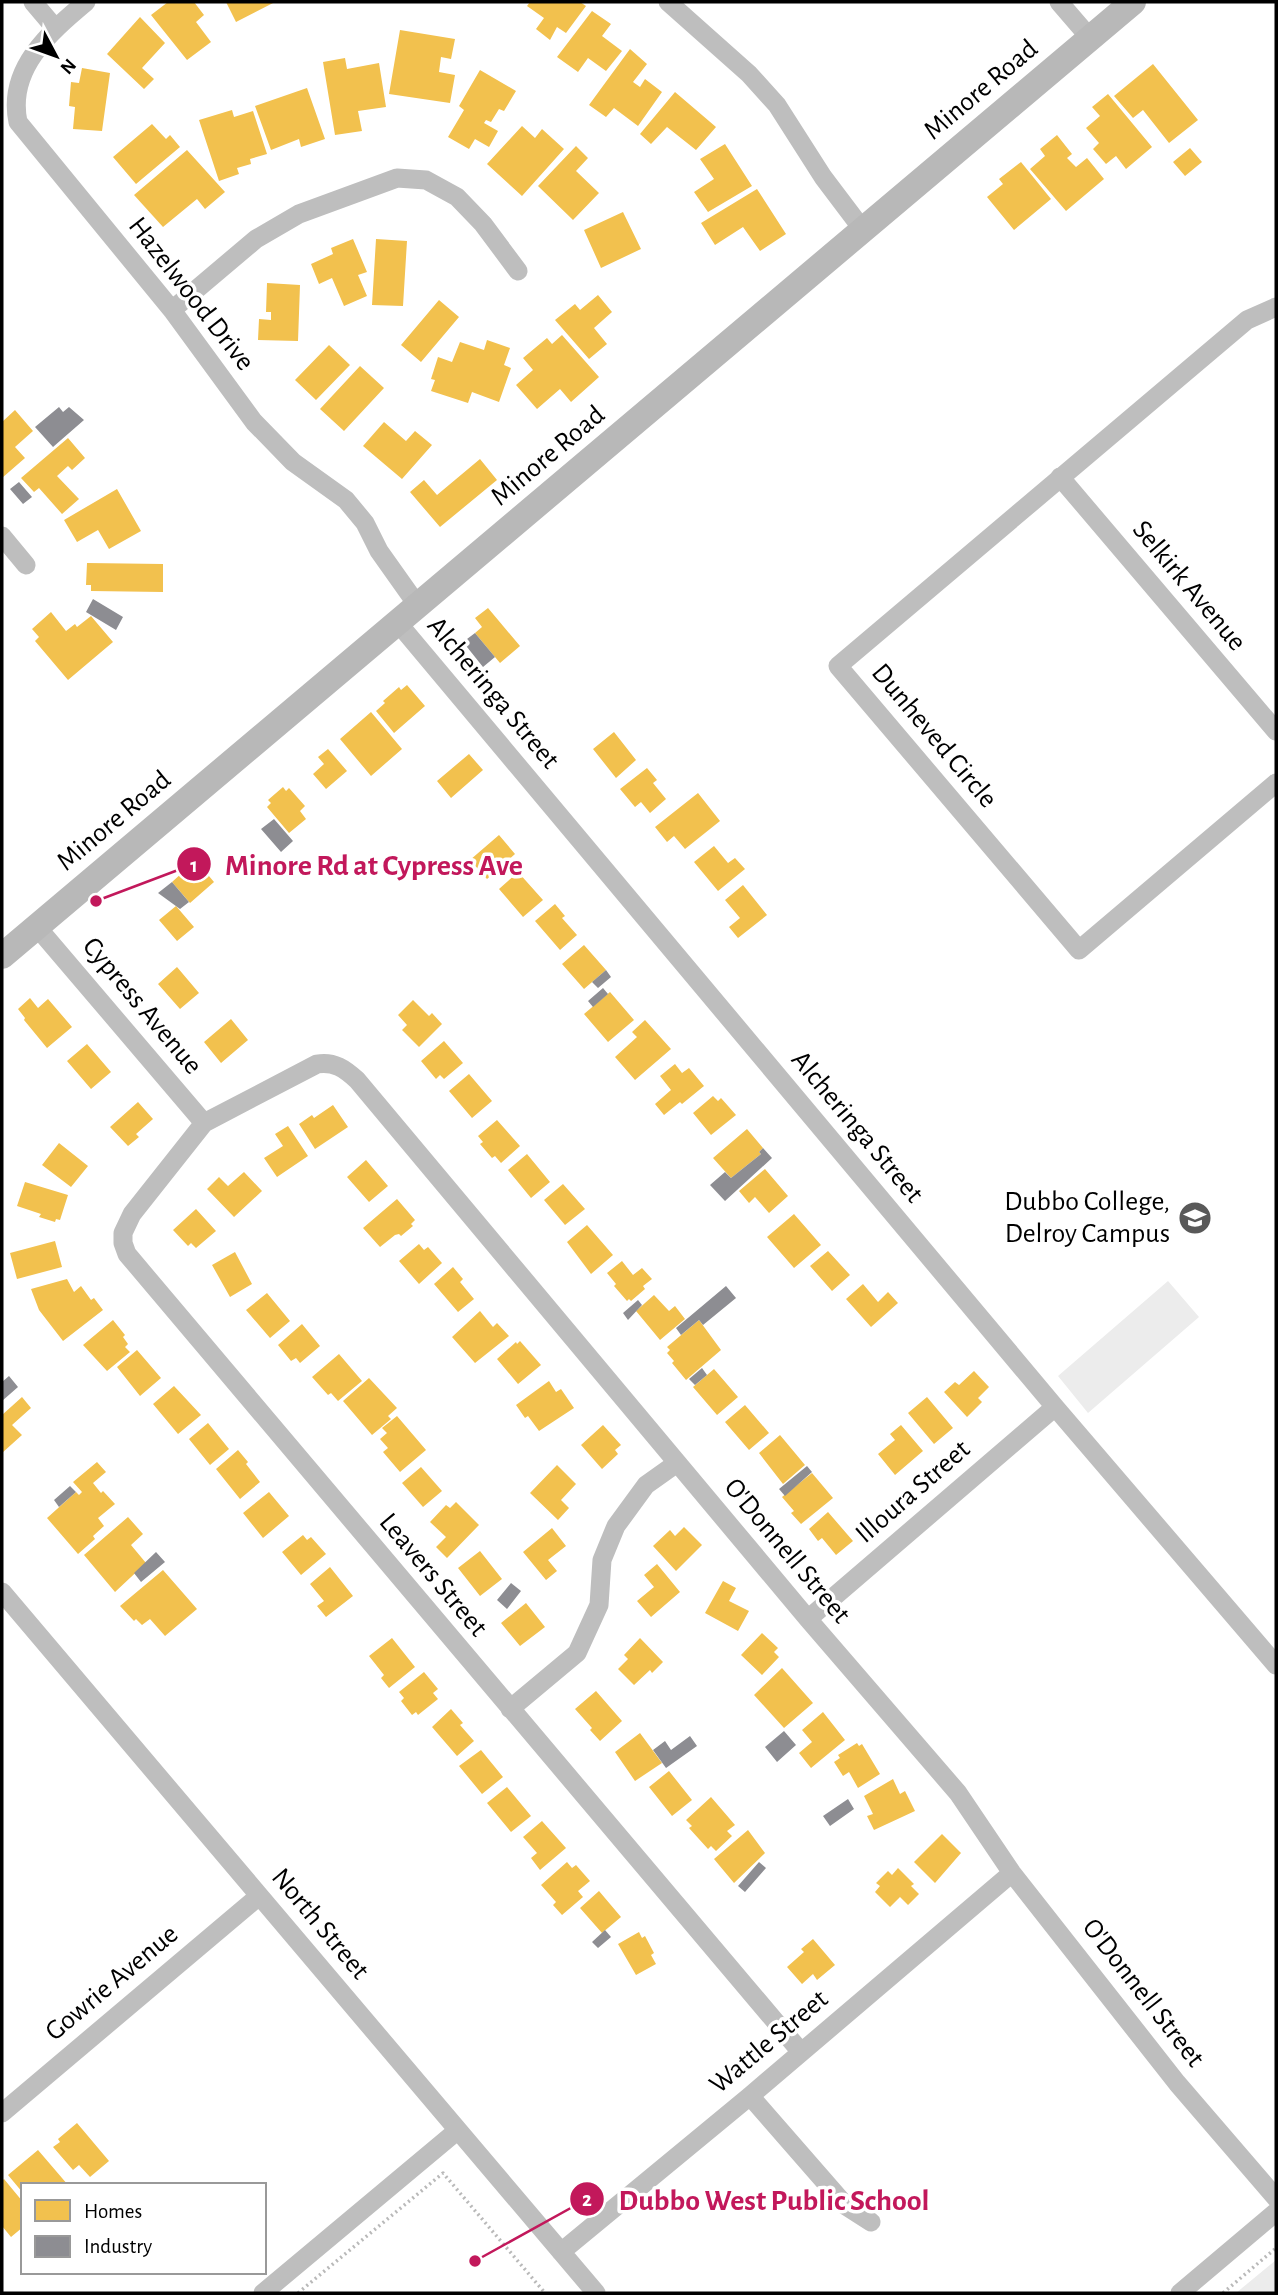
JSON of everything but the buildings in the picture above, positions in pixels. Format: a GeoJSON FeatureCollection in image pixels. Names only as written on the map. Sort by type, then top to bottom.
{"type":"FeatureCollection","features":[{"type":"Feature","properties":{"kind":"street"},"geometry":{"type":"LineString","coordinates":[[33,2],[55,28]]}},
{"type":"Feature","properties":{"kind":"street","name":"Hazelwood Drive"},"geometry":{"type":"LineString","coordinates":[[86,2],[55,28],[32,56],[8,109],[172,310],[254,422],[293,462],[346,500],[365,523],[379,551],[418,606]]}},
{"type":"Feature","properties":{"kind":"street"},"geometry":{"type":"LineString","coordinates":[[668,2],[749,74],[777,105],[823,177],[863,230]]}},
{"type":"Feature","properties":{"kind":"street"},"geometry":{"type":"LineString","coordinates":[[1059,2],[1090,38]]}},
{"type":"Feature","properties":{"kind":"street","name":"Minore Road"},"geometry":{"type":"LineString","coordinates":[[2,956],[1133,2]]}},
{"type":"Feature","properties":{"kind":"street"},"geometry":{"type":"LineString","coordinates":[[172,310],[256,239],[299,214],[397,178],[426,180],[457,197],[483,225],[518,271]]}},
{"type":"Feature","properties":{"kind":"street","name":"Dunheved Circle"},"geometry":{"type":"LineString","coordinates":[[1276,307],[1247,320],[838,666],[1079,950],[1276,783]]}},
{"type":"Feature","properties":{"kind":"street","name":"Selkirk Avenue"},"geometry":{"type":"LineString","coordinates":[[1060,477],[1276,732]]}},
{"type":"Feature","properties":{"kind":"street"},"geometry":{"type":"LineString","coordinates":[[2,536],[26,565]]}},
{"type":"Feature","properties":{"kind":"street","name":"Alcheringa Street"},"geometry":{"type":"LineString","coordinates":[[398,623],[1055,1407],[1276,1665]]}},
{"type":"Feature","properties":{"kind":"street","name":"Cypress Avenue"},"geometry":{"type":"LineString","coordinates":[[37,927],[204,1123]]}},
{"type":"Feature","properties":{"kind":"street","name":"O'Donnell Street"},"geometry":{"type":"LineString","coordinates":[[204,1123],[317,1064],[328,1062],[348,1072],[808,1619],[958,1793],[1012,1873],[1177,2083],[1276,2198]]}},
{"type":"Feature","properties":{"kind":"street","name":"Leavers Street"},"geometry":{"type":"LineString","coordinates":[[204,1123],[132,1214],[123,1233],[127,1254],[800,2052]]}},
{"type":"Feature","properties":{"kind":"street","name":"Illoura Street"},"geometry":{"type":"LineString","coordinates":[[808,1619],[1055,1407]]}},
{"type":"Feature","properties":{"kind":"street"},"geometry":{"type":"LineString","coordinates":[[510,1709],[577,1653],[599,1605],[602,1560],[616,1525],[646,1485],[677,1463]]}},
{"type":"Feature","properties":{"kind":"street","name":"North Street"},"geometry":{"type":"LineString","coordinates":[[2,1592],[596,2293]]}},
{"type":"Feature","properties":{"kind":"street","name":"Wattle Street"},"geometry":{"type":"LineString","coordinates":[[561,2252],[1012,1873]]}},
{"type":"Feature","properties":{"kind":"street","name":"Gowrie Avenue"},"geometry":{"type":"LineString","coordinates":[[2,2113],[259,1896]]}},
{"type":"Feature","properties":{"kind":"street"},"geometry":{"type":"LineString","coordinates":[[750,2095],[846,2206],[871,2221]]}},
{"type":"Feature","properties":{"kind":"street"},"geometry":{"type":"LineString","coordinates":[[263,2293],[458,2130]]}},
{"type":"Feature","properties":{"kind":"street"},"geometry":{"type":"LineString","coordinates":[[1180,2293],[1276,2212]]}},
{"type":"Feature","properties":{"kind":"path"},"geometry":{"type":"LineString","coordinates":[[298,2293],[443,2173],[545,2293]]}},
{"type":"Feature","properties":{"kind":"path"},"geometry":{"type":"LineString","coordinates":[[1223,2293],[1276,2248]]}},
{"type":"Feature","properties":{"kind":"shaded area"},"geometry":{"type":"Polygon","coordinates":[[[1168,1281],[1199,1317],[1088,1413],[1058,1376],[1168,1281]]]}},
{"type":"Feature","properties":{"kind":"shaded area"},"geometry":{"type":"Polygon","coordinates":[[[1276,2260],[1276,2293],[1236,2293],[1276,2260]]]}},
{"type":"Feature","properties":{"kind":"place","name":"Minore Rd at Cypress Ave"},"geometry":{"type":"Point","coordinates":[96,901]}},
{"type":"Feature","properties":{"kind":"place","name":"Dubbo College, Delroy Campus"},"geometry":{"type":"Point","coordinates":[1195,1218]}},
{"type":"Feature","properties":{"kind":"place","name":"Dubbo West Public School"},"geometry":{"type":"Point","coordinates":[475,2261]}}]}
